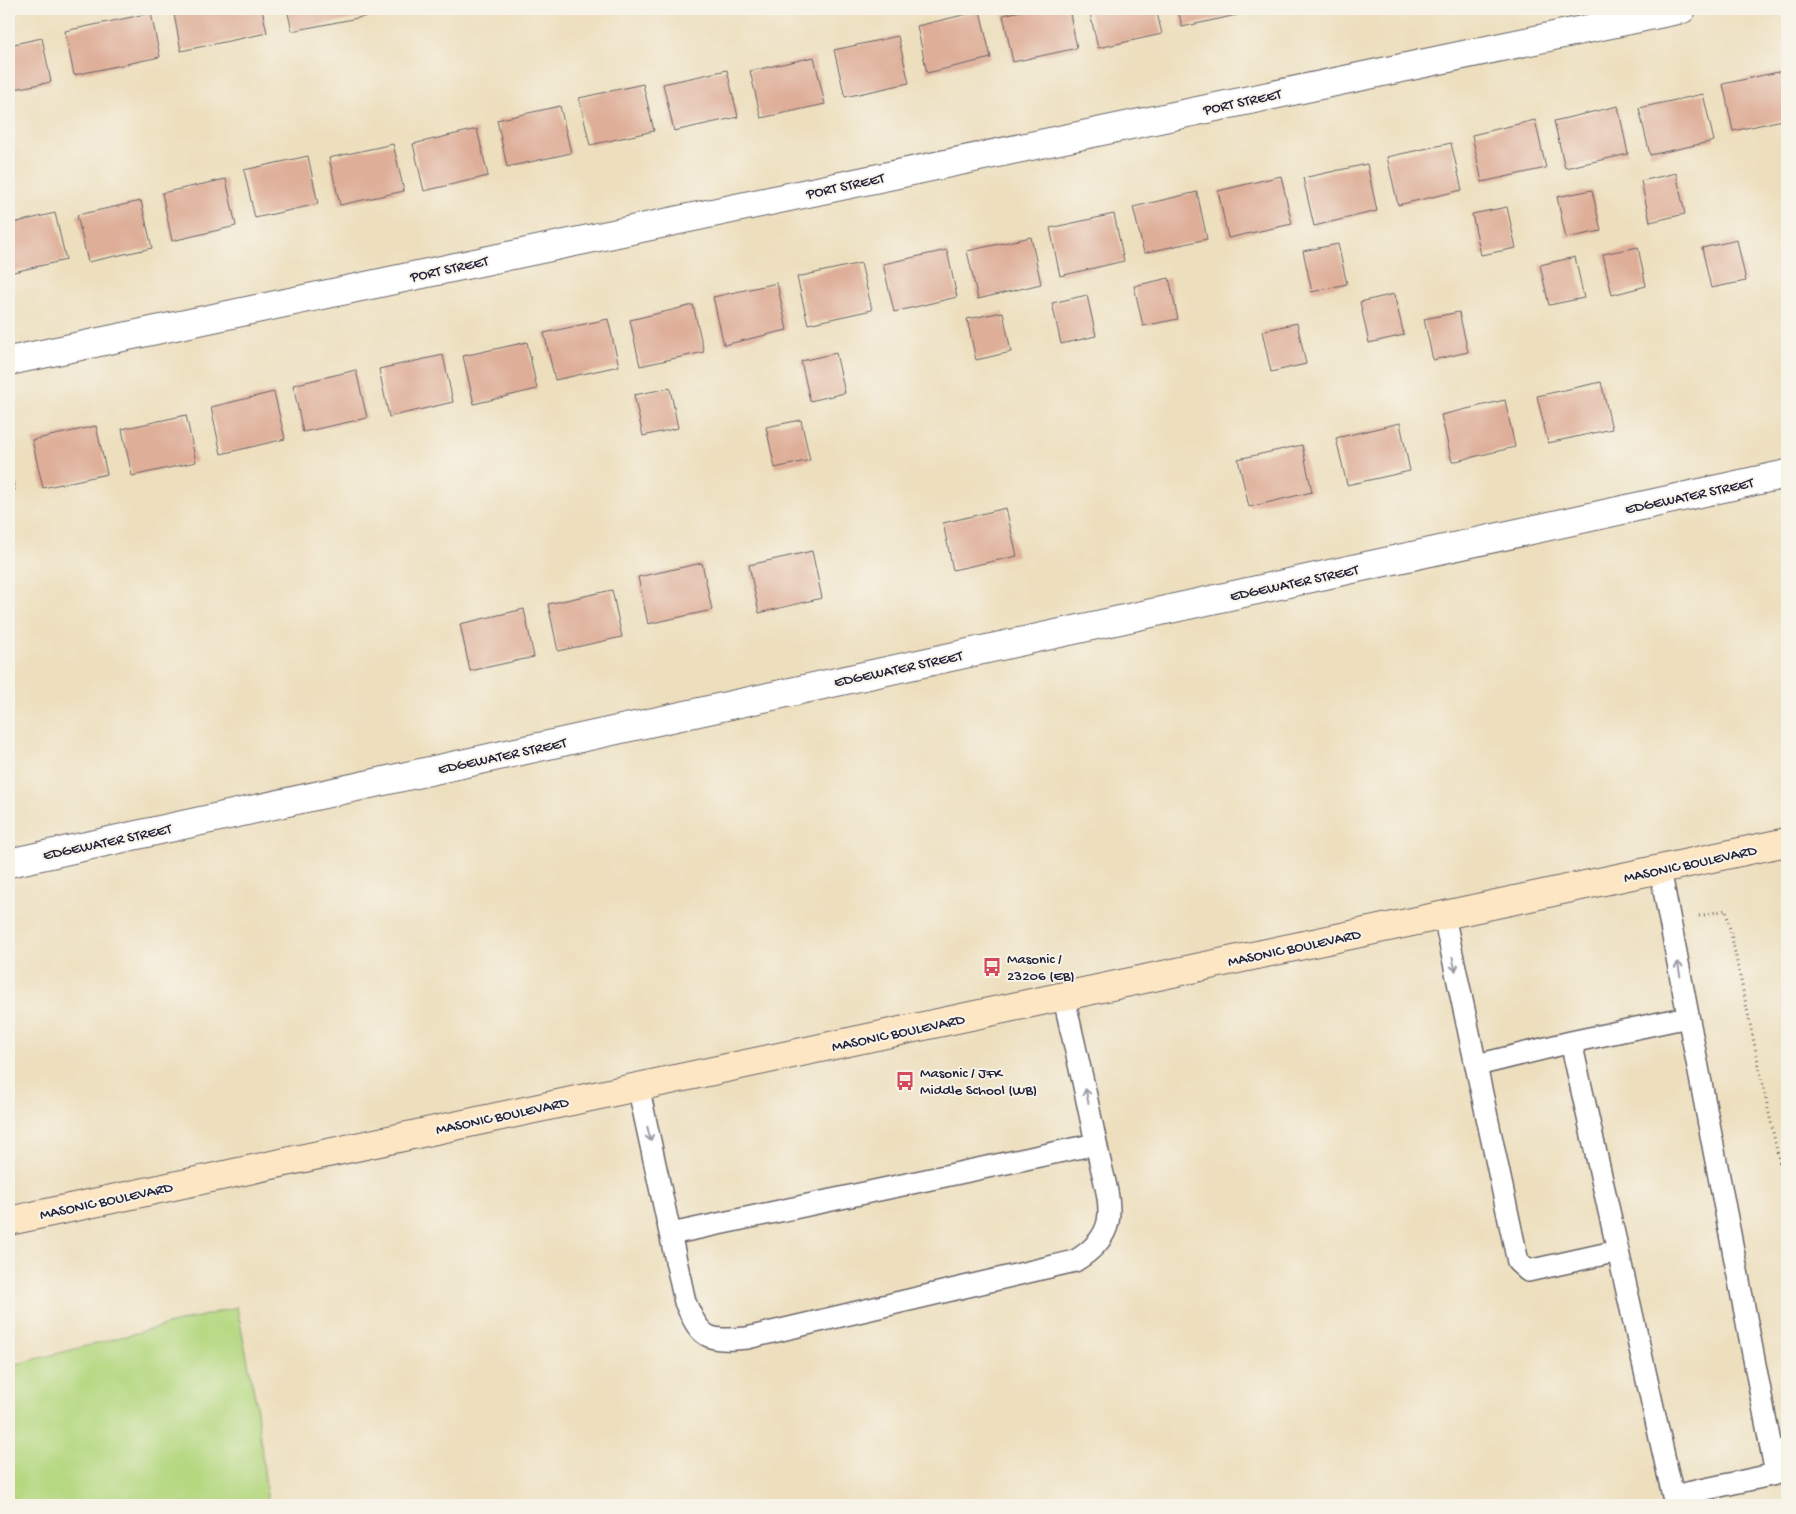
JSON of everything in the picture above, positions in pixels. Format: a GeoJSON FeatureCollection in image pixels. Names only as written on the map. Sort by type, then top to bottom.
{"type":"FeatureCollection","features":[{"type":"Feature","properties":{"kind":"street","name":"PORT STREET"},"geometry":{"type":"LineString","coordinates":[[9,361],[1682,9]]}},
{"type":"Feature","properties":{"kind":"street","name":"EDGEWATER STREET"},"geometry":{"type":"LineString","coordinates":[[9,863],[1787,474]]}},
{"type":"Feature","properties":{"kind":"street","name":"MASONIC BOULEVARD"},"geometry":{"type":"LineString","coordinates":[[9,1221],[1787,842]]}},
{"type":"Feature","properties":{"kind":"lane"},"geometry":{"type":"LineString","coordinates":[[1571,1042],[1673,1496],[1776,1474],[1660,869]]}},
{"type":"Feature","properties":{"kind":"lane"},"geometry":{"type":"LineString","coordinates":[[1444,916],[1518,1262],[1528,1271],[1618,1251]]}},
{"type":"Feature","properties":{"kind":"lane"},"geometry":{"type":"LineString","coordinates":[[638,1086],[685,1302],[696,1325],[706,1336],[725,1340],[747,1338],[1074,1261],[1089,1252],[1103,1237],[1108,1221],[1107,1197],[1082,1071],[1063,996]]}},
{"type":"Feature","properties":{"kind":"lane"},"geometry":{"type":"LineString","coordinates":[[1477,1065],[1571,1042],[1688,1017]]}},
{"type":"Feature","properties":{"kind":"lane"},"geometry":{"type":"LineString","coordinates":[[670,1234],[1096,1144]]}},
{"type":"Feature","properties":{"kind":"path"},"geometry":{"type":"LineString","coordinates":[[1670,922],[1726,910],[1787,1198]]}},
{"type":"Feature","properties":{"kind":"green space"},"geometry":{"type":"Polygon","coordinates":[[[237,1307],[256,1402],[268,1505],[9,1505],[9,1366],[237,1307]]]}},
{"type":"Feature","properties":{"kind":"building"},"geometry":{"type":"Polygon","coordinates":[[[173,9],[262,9],[267,33],[181,51],[173,9]]]}},
{"type":"Feature","properties":{"kind":"building"},"geometry":{"type":"Polygon","coordinates":[[[287,9],[377,9],[378,14],[292,31],[287,9]]]}},
{"type":"Feature","properties":{"kind":"building"},"geometry":{"type":"Polygon","coordinates":[[[1029,9],[1069,9],[1077,48],[1013,62],[1003,15],[1029,9]]]}},
{"type":"Feature","properties":{"kind":"building"},"geometry":{"type":"Polygon","coordinates":[[[1089,9],[1156,9],[1162,34],[1098,48],[1089,9]]]}},
{"type":"Feature","properties":{"kind":"building"},"geometry":{"type":"Polygon","coordinates":[[[1178,9],[1245,9],[1246,13],[1182,27],[1178,9]]]}},
{"type":"Feature","properties":{"kind":"building"},"geometry":{"type":"Polygon","coordinates":[[[980,11],[991,58],[927,73],[917,26],[980,11]]]}},
{"type":"Feature","properties":{"kind":"building"},"geometry":{"type":"Polygon","coordinates":[[[151,13],[160,57],[74,75],[65,31],[151,13]]]}},
{"type":"Feature","properties":{"kind":"building"},"geometry":{"type":"Polygon","coordinates":[[[898,36],[909,83],[845,97],[834,50],[898,36]]]}},
{"type":"Feature","properties":{"kind":"building"},"geometry":{"type":"Polygon","coordinates":[[[42,38],[51,82],[9,90],[9,45],[42,38]]]}},
{"type":"Feature","properties":{"kind":"building"},"geometry":{"type":"Polygon","coordinates":[[[814,57],[825,104],[761,118],[750,71],[814,57]]]}},
{"type":"Feature","properties":{"kind":"building"},"geometry":{"type":"Polygon","coordinates":[[[727,70],[738,117],[674,131],[663,84],[727,70]]]}},
{"type":"Feature","properties":{"kind":"building"},"geometry":{"type":"Polygon","coordinates":[[[1787,70],[1787,119],[1733,131],[1723,84],[1787,70]]]}},
{"type":"Feature","properties":{"kind":"building"},"geometry":{"type":"Polygon","coordinates":[[[643,84],[654,131],[590,145],[579,98],[643,84]]]}},
{"type":"Feature","properties":{"kind":"building"},"geometry":{"type":"Polygon","coordinates":[[[1703,94],[1714,141],[1650,155],[1639,108],[1703,94]]]}},
{"type":"Feature","properties":{"kind":"building"},"geometry":{"type":"Polygon","coordinates":[[[560,106],[571,153],[507,167],[497,120],[560,106]]]}},
{"type":"Feature","properties":{"kind":"building"},"geometry":{"type":"Polygon","coordinates":[[[1618,106],[1628,154],[1565,168],[1554,121],[1618,106]]]}},
{"type":"Feature","properties":{"kind":"building"},"geometry":{"type":"Polygon","coordinates":[[[1535,120],[1546,168],[1482,182],[1472,135],[1535,120]]]}},
{"type":"Feature","properties":{"kind":"building"},"geometry":{"type":"Polygon","coordinates":[[[477,129],[488,176],[424,191],[413,144],[477,129]]]}},
{"type":"Feature","properties":{"kind":"building"},"geometry":{"type":"Polygon","coordinates":[[[1451,143],[1462,190],[1398,205],[1387,157],[1451,143]]]}},
{"type":"Feature","properties":{"kind":"building"},"geometry":{"type":"Polygon","coordinates":[[[393,144],[404,191],[340,205],[329,158],[393,144]]]}},
{"type":"Feature","properties":{"kind":"building"},"geometry":{"type":"Polygon","coordinates":[[[308,156],[318,204],[255,218],[244,170],[308,156]]]}},
{"type":"Feature","properties":{"kind":"building"},"geometry":{"type":"Polygon","coordinates":[[[1367,164],[1377,211],[1314,226],[1303,178],[1367,164]]]}},
{"type":"Feature","properties":{"kind":"building"},"geometry":{"type":"Polygon","coordinates":[[[1676,173],[1685,214],[1650,222],[1641,181],[1676,173]]]}},
{"type":"Feature","properties":{"kind":"building"},"geometry":{"type":"Polygon","coordinates":[[[1281,176],[1292,224],[1228,238],[1218,191],[1281,176]]]}},
{"type":"Feature","properties":{"kind":"building"},"geometry":{"type":"Polygon","coordinates":[[[226,179],[236,226],[172,241],[162,193],[226,179]]]}},
{"type":"Feature","properties":{"kind":"building"},"geometry":{"type":"Polygon","coordinates":[[[1592,190],[1601,231],[1566,238],[1557,197],[1592,190]]]}},
{"type":"Feature","properties":{"kind":"building"},"geometry":{"type":"Polygon","coordinates":[[[1197,192],[1207,239],[1144,253],[1133,207],[1197,192]]]}},
{"type":"Feature","properties":{"kind":"building"},"geometry":{"type":"Polygon","coordinates":[[[141,201],[152,248],[88,262],[77,215],[141,201]]]}},
{"type":"Feature","properties":{"kind":"building"},"geometry":{"type":"Polygon","coordinates":[[[1507,207],[1516,248],[1481,255],[1472,214],[1507,207]]]}},
{"type":"Feature","properties":{"kind":"building"},"geometry":{"type":"Polygon","coordinates":[[[55,213],[66,260],[9,273],[9,224],[55,213]]]}},
{"type":"Feature","properties":{"kind":"building"},"geometry":{"type":"Polygon","coordinates":[[[1114,214],[1124,261],[1060,276],[1050,228],[1114,214]]]}},
{"type":"Feature","properties":{"kind":"building"},"geometry":{"type":"Polygon","coordinates":[[[1031,237],[1041,284],[978,299],[967,251],[1031,237]]]}},
{"type":"Feature","properties":{"kind":"building"},"geometry":{"type":"Polygon","coordinates":[[[1737,240],[1746,281],[1711,288],[1702,248],[1737,240]]]}},
{"type":"Feature","properties":{"kind":"building"},"geometry":{"type":"Polygon","coordinates":[[[1338,244],[1347,284],[1312,292],[1303,251],[1338,244]]]}},
{"type":"Feature","properties":{"kind":"building"},"geometry":{"type":"Polygon","coordinates":[[[1638,247],[1646,286],[1612,295],[1603,254],[1638,247]]]}},
{"type":"Feature","properties":{"kind":"building"},"geometry":{"type":"Polygon","coordinates":[[[947,250],[957,297],[894,312],[883,264],[947,250]]]}},
{"type":"Feature","properties":{"kind":"building"},"geometry":{"type":"Polygon","coordinates":[[[1575,257],[1584,298],[1549,305],[1540,265],[1575,257]]]}},
{"type":"Feature","properties":{"kind":"building"},"geometry":{"type":"Polygon","coordinates":[[[861,263],[872,310],[808,324],[797,277],[861,263]]]}},
{"type":"Feature","properties":{"kind":"building"},"geometry":{"type":"Polygon","coordinates":[[[1169,278],[1178,319],[1143,326],[1134,286],[1169,278]]]}},
{"type":"Feature","properties":{"kind":"building"},"geometry":{"type":"Polygon","coordinates":[[[777,283],[787,330],[724,345],[713,297],[777,283]]]}},
{"type":"Feature","properties":{"kind":"building"},"geometry":{"type":"Polygon","coordinates":[[[1394,294],[1404,335],[1369,343],[1360,302],[1394,294]]]}},
{"type":"Feature","properties":{"kind":"building"},"geometry":{"type":"Polygon","coordinates":[[[1087,295],[1096,336],[1061,344],[1052,303],[1087,295]]]}},
{"type":"Feature","properties":{"kind":"building"},"geometry":{"type":"Polygon","coordinates":[[[693,305],[704,352],[640,366],[630,320],[693,305]]]}},
{"type":"Feature","properties":{"kind":"building"},"geometry":{"type":"Polygon","coordinates":[[[1003,312],[1011,352],[976,360],[967,319],[1003,312]]]}},
{"type":"Feature","properties":{"kind":"building"},"geometry":{"type":"Polygon","coordinates":[[[1459,312],[1468,352],[1433,360],[1424,319],[1459,312]]]}},
{"type":"Feature","properties":{"kind":"building"},"geometry":{"type":"Polygon","coordinates":[[[608,319],[619,366],[555,380],[544,333],[608,319]]]}},
{"type":"Feature","properties":{"kind":"building"},"geometry":{"type":"Polygon","coordinates":[[[1297,323],[1306,364],[1271,372],[1262,331],[1297,323]]]}},
{"type":"Feature","properties":{"kind":"building"},"geometry":{"type":"Polygon","coordinates":[[[527,342],[537,389],[474,404],[463,356],[527,342]]]}},
{"type":"Feature","properties":{"kind":"building"},"geometry":{"type":"Polygon","coordinates":[[[836,353],[845,393],[810,401],[801,361],[836,353]]]}},
{"type":"Feature","properties":{"kind":"building"},"geometry":{"type":"Polygon","coordinates":[[[443,355],[453,402],[389,417],[379,369],[443,355]]]}},
{"type":"Feature","properties":{"kind":"building"},"geometry":{"type":"Polygon","coordinates":[[[356,370],[367,418],[303,432],[293,385],[356,370]]]}},
{"type":"Feature","properties":{"kind":"building"},"geometry":{"type":"Polygon","coordinates":[[[1601,382],[1612,429],[1548,443],[1537,396],[1601,382]]]}},
{"type":"Feature","properties":{"kind":"building"},"geometry":{"type":"Polygon","coordinates":[[[670,388],[678,428],[643,436],[634,395],[670,388]]]}},
{"type":"Feature","properties":{"kind":"building"},"geometry":{"type":"Polygon","coordinates":[[[274,392],[285,439],[221,454],[211,407],[274,392]]]}},
{"type":"Feature","properties":{"kind":"building"},"geometry":{"type":"Polygon","coordinates":[[[1505,400],[1515,447],[1452,462],[1441,415],[1505,400]]]}},
{"type":"Feature","properties":{"kind":"building"},"geometry":{"type":"Polygon","coordinates":[[[186,415],[196,462],[132,476],[122,429],[186,415]]]}},
{"type":"Feature","properties":{"kind":"building"},"geometry":{"type":"Polygon","coordinates":[[[801,420],[810,460],[775,468],[766,427],[801,420]]]}},
{"type":"Feature","properties":{"kind":"building"},"geometry":{"type":"Polygon","coordinates":[[[1400,423],[1410,471],[1347,485],[1336,438],[1400,423]]]}},
{"type":"Feature","properties":{"kind":"building"},"geometry":{"type":"Polygon","coordinates":[[[96,426],[107,474],[43,488],[32,440],[96,426]]]}},
{"type":"Feature","properties":{"kind":"building"},"geometry":{"type":"Polygon","coordinates":[[[1302,445],[1312,492],[1249,507],[1238,459],[1302,445]]]}},
{"type":"Feature","properties":{"kind":"building"},"geometry":{"type":"Polygon","coordinates":[[[9,465],[15,490],[9,492],[9,465]]]}},
{"type":"Feature","properties":{"kind":"building"},"geometry":{"type":"Polygon","coordinates":[[[1006,508],[1017,556],[953,570],[943,523],[1006,508]]]}},
{"type":"Feature","properties":{"kind":"building"},"geometry":{"type":"Polygon","coordinates":[[[812,551],[822,598],[759,613],[749,565],[812,551]]]}},
{"type":"Feature","properties":{"kind":"building"},"geometry":{"type":"Polygon","coordinates":[[[702,563],[712,610],[648,624],[638,577],[702,563]]]}},
{"type":"Feature","properties":{"kind":"building"},"geometry":{"type":"Polygon","coordinates":[[[612,590],[622,637],[558,651],[548,604],[612,590]]]}},
{"type":"Feature","properties":{"kind":"building"},"geometry":{"type":"Polygon","coordinates":[[[524,609],[534,657],[470,671],[460,624],[524,609]]]}},
{"type":"Feature","properties":{"kind":"place","name":"Masonic / 23206 (EB)"},"geometry":{"type":"Point","coordinates":[992,967]}},
{"type":"Feature","properties":{"kind":"place","name":"Masonic / JFK Middle School (WB)"},"geometry":{"type":"Point","coordinates":[905,1081]}}]}
